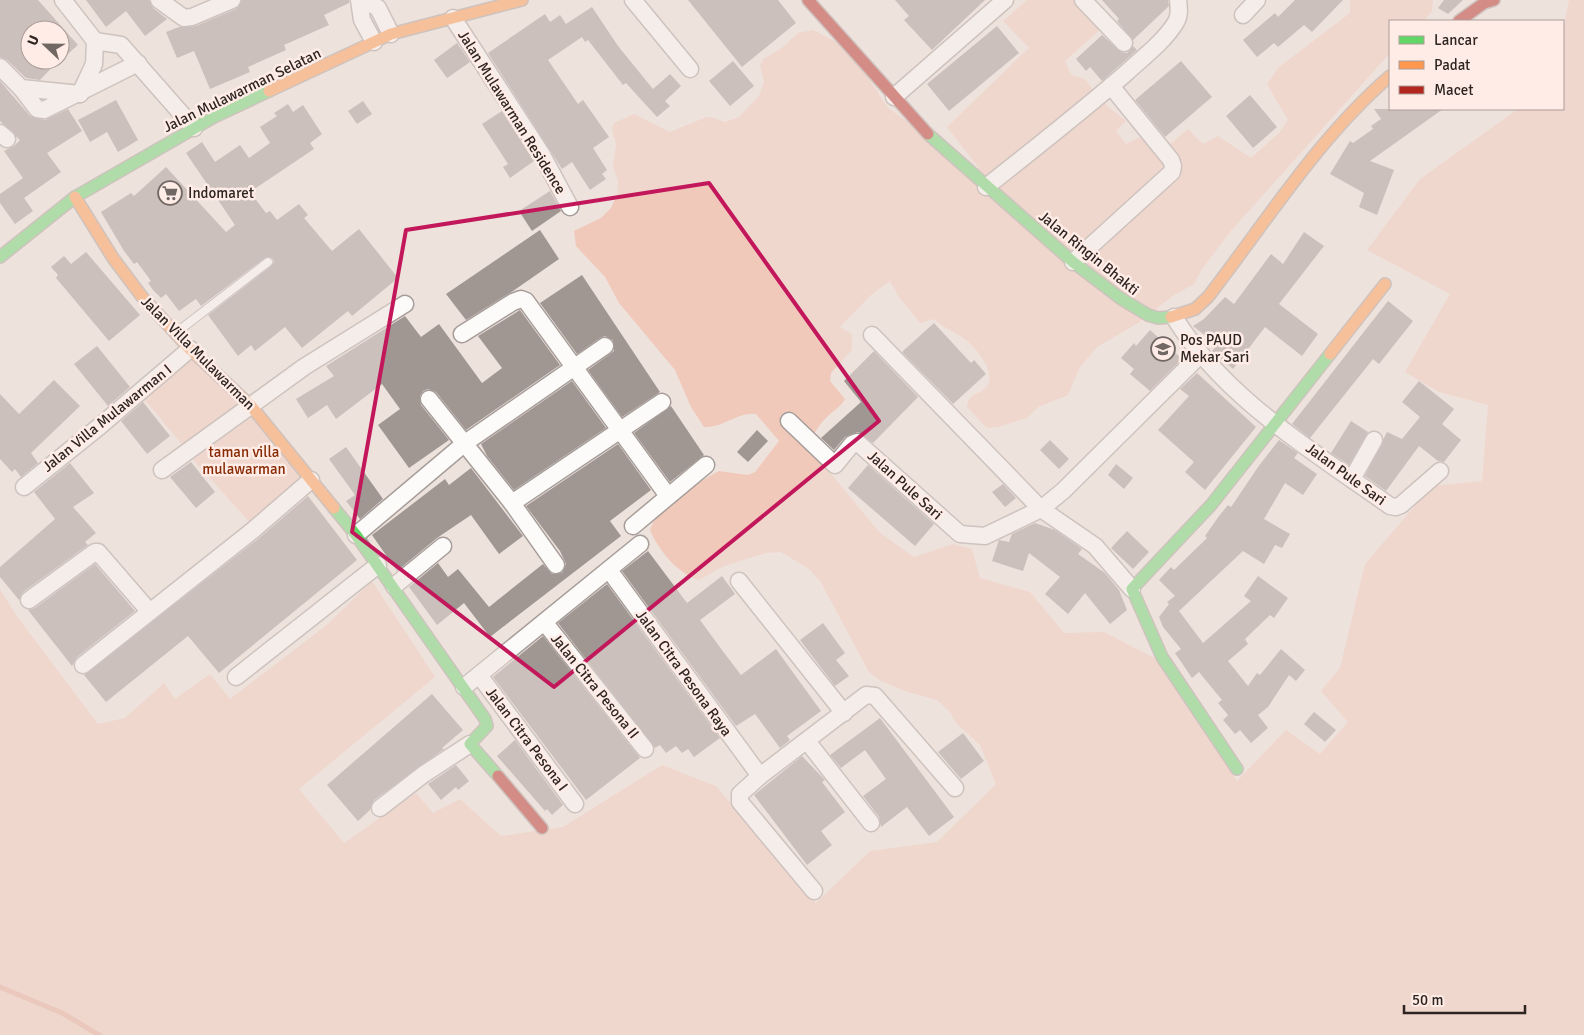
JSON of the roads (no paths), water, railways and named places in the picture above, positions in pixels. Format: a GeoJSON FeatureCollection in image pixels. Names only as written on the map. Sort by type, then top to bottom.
{"type":"FeatureCollection","features":[{"type":"Feature","properties":{"kind":"street"},"geometry":{"type":"LineString","coordinates":[[63,0],[95,41],[94,64],[80,94]]}},
{"type":"Feature","properties":{"kind":"street"},"geometry":{"type":"LineString","coordinates":[[159,0],[184,18],[192,17],[232,0]]}},
{"type":"Feature","properties":{"kind":"street"},"geometry":{"type":"LineString","coordinates":[[359,0],[362,20],[374,42]]}},
{"type":"Feature","properties":{"kind":"street"},"geometry":{"type":"LineString","coordinates":[[364,0],[378,8],[391,34]]}},
{"type":"Feature","properties":{"kind":"street","name":"Jalan Mulawarman Selatan"},"geometry":{"type":"LineString","coordinates":[[0,257],[75,197],[194,128],[391,34],[522,0]]}},
{"type":"Feature","properties":{"kind":"street"},"geometry":{"type":"LineString","coordinates":[[633,0],[690,69]]}},
{"type":"Feature","properties":{"kind":"street","name":"Jalan Ringin Bhakti"},"geometry":{"type":"LineString","coordinates":[[808,0],[930,136],[1073,262],[1132,307],[1148,315],[1174,317],[1195,309],[1208,297],[1257,234],[1310,160],[1376,88],[1389,77]]}},
{"type":"Feature","properties":{"kind":"street"},"geometry":{"type":"LineString","coordinates":[[894,97],[1005,0]]}},
{"type":"Feature","properties":{"kind":"street"},"geometry":{"type":"LineString","coordinates":[[1084,0],[1124,43]]}},
{"type":"Feature","properties":{"kind":"street"},"geometry":{"type":"LineString","coordinates":[[986,187],[1082,111],[1170,30],[1179,11],[1178,0]]}},
{"type":"Feature","properties":{"kind":"street"},"geometry":{"type":"LineString","coordinates":[[1243,14],[1257,0]]}},
{"type":"Feature","properties":{"kind":"street"},"geometry":{"type":"LineString","coordinates":[[1460,20],[1484,3],[1494,0]]}},
{"type":"Feature","properties":{"kind":"street","name":"Jalan Mulawarman Residence"},"geometry":{"type":"LineString","coordinates":[[453,18],[541,153],[570,207]]}},
{"type":"Feature","properties":{"kind":"street"},"geometry":{"type":"LineString","coordinates":[[95,41],[121,45],[194,128]]}},
{"type":"Feature","properties":{"kind":"street"},"geometry":{"type":"LineString","coordinates":[[0,67],[21,88],[80,94],[138,63]]}},
{"type":"Feature","properties":{"kind":"street"},"geometry":{"type":"LineString","coordinates":[[1073,262],[1172,172],[1171,160],[1111,86]]}},
{"type":"Feature","properties":{"kind":"street","name":"Jalan Villa Mulawarman"},"geometry":{"type":"LineString","coordinates":[[75,197],[113,258],[143,298],[190,349],[251,406],[356,534],[394,586],[485,718],[487,726],[470,744]]}},
{"type":"Feature","properties":{"kind":"street"},"geometry":{"type":"LineString","coordinates":[[1132,589],[1211,505],[1274,422],[1384,284]]}},
{"type":"Feature","properties":{"kind":"street"},"geometry":{"type":"LineString","coordinates":[[462,334],[521,299],[530,305],[668,496]]}},
{"type":"Feature","properties":{"kind":"street"},"geometry":{"type":"LineString","coordinates":[[162,470],[304,367],[405,304]]}},
{"type":"Feature","properties":{"kind":"street","name":"Jalan Pule Sari"},"geometry":{"type":"LineString","coordinates":[[1174,317],[1200,354],[1234,389],[1274,422],[1396,508],[1440,471]]}},
{"type":"Feature","properties":{"kind":"street"},"geometry":{"type":"LineString","coordinates":[[872,335],[1041,509],[1096,546],[1132,589],[1162,657],[1237,769]]}},
{"type":"Feature","properties":{"kind":"street"},"geometry":{"type":"LineString","coordinates":[[356,534],[465,443],[605,346]]}},
{"type":"Feature","properties":{"kind":"street","name":"Jalan Villa Mulawarman I"},"geometry":{"type":"LineString","coordinates":[[24,487],[100,426],[190,349]]}},
{"type":"Feature","properties":{"kind":"street","name":"Jalan Pule Sari"},"geometry":{"type":"LineString","coordinates":[[789,421],[835,466],[852,444],[857,442],[960,534],[985,536],[1041,509],[1063,490],[1200,354]]}},
{"type":"Feature","properties":{"kind":"street"},"geometry":{"type":"LineString","coordinates":[[429,399],[512,503],[556,565]]}},
{"type":"Feature","properties":{"kind":"street"},"geometry":{"type":"LineString","coordinates":[[512,503],[619,429],[662,402]]}},
{"type":"Feature","properties":{"kind":"street"},"geometry":{"type":"LineString","coordinates":[[1352,478],[1374,440]]}},
{"type":"Feature","properties":{"kind":"street"},"geometry":{"type":"LineString","coordinates":[[633,526],[706,466]]}},
{"type":"Feature","properties":{"kind":"street"},"geometry":{"type":"LineString","coordinates":[[83,665],[252,531],[311,480]]}},
{"type":"Feature","properties":{"kind":"street"},"geometry":{"type":"LineString","coordinates":[[464,687],[640,544]]}},
{"type":"Feature","properties":{"kind":"street"},"geometry":{"type":"LineString","coordinates":[[394,586],[443,546]]}},
{"type":"Feature","properties":{"kind":"street"},"geometry":{"type":"LineString","coordinates":[[29,600],[95,552],[98,552],[150,610]]}},
{"type":"Feature","properties":{"kind":"street"},"geometry":{"type":"LineString","coordinates":[[236,677],[378,565]]}},
{"type":"Feature","properties":{"kind":"street","name":"Jalan Citra Pesona Raya"},"geometry":{"type":"LineString","coordinates":[[609,570],[760,776]]}},
{"type":"Feature","properties":{"kind":"street"},"geometry":{"type":"LineString","coordinates":[[740,581],[844,713]]}},
{"type":"Feature","properties":{"kind":"street","name":"Jalan Citra Pesona II"},"geometry":{"type":"LineString","coordinates":[[545,623],[645,749]]}},
{"type":"Feature","properties":{"kind":"street","name":"Jalan Citra Pesona I"},"geometry":{"type":"LineString","coordinates":[[479,675],[575,804]]}},
{"type":"Feature","properties":{"kind":"street"},"geometry":{"type":"LineString","coordinates":[[814,891],[740,802],[740,794],[760,776],[866,696],[876,696],[955,788]]}},
{"type":"Feature","properties":{"kind":"street"},"geometry":{"type":"LineString","coordinates":[[808,741],[871,824]]}},
{"type":"Feature","properties":{"kind":"street"},"geometry":{"type":"LineString","coordinates":[[380,808],[424,774],[470,744],[542,828]]}},
{"type":"Feature","properties":{"kind":"lane"},"geometry":{"type":"LineString","coordinates":[[175,333],[268,262]]}},
{"type":"Feature","properties":{"kind":"waterway"},"geometry":{"type":"LineString","coordinates":[[0,987],[62,1013],[99,1035]]}},
{"type":"Feature","properties":{"kind":"place","name":"Indomaret"},"geometry":{"type":"Point","coordinates":[170,193]}},
{"type":"Feature","properties":{"kind":"place","name":"Pos PAUD Mekar Sari"},"geometry":{"type":"Point","coordinates":[1163,349]}},
{"type":"Feature","properties":{"kind":"park label","name":"taman villa mulawarman"},"geometry":{"type":"Point","coordinates":[244,460]}}]}
